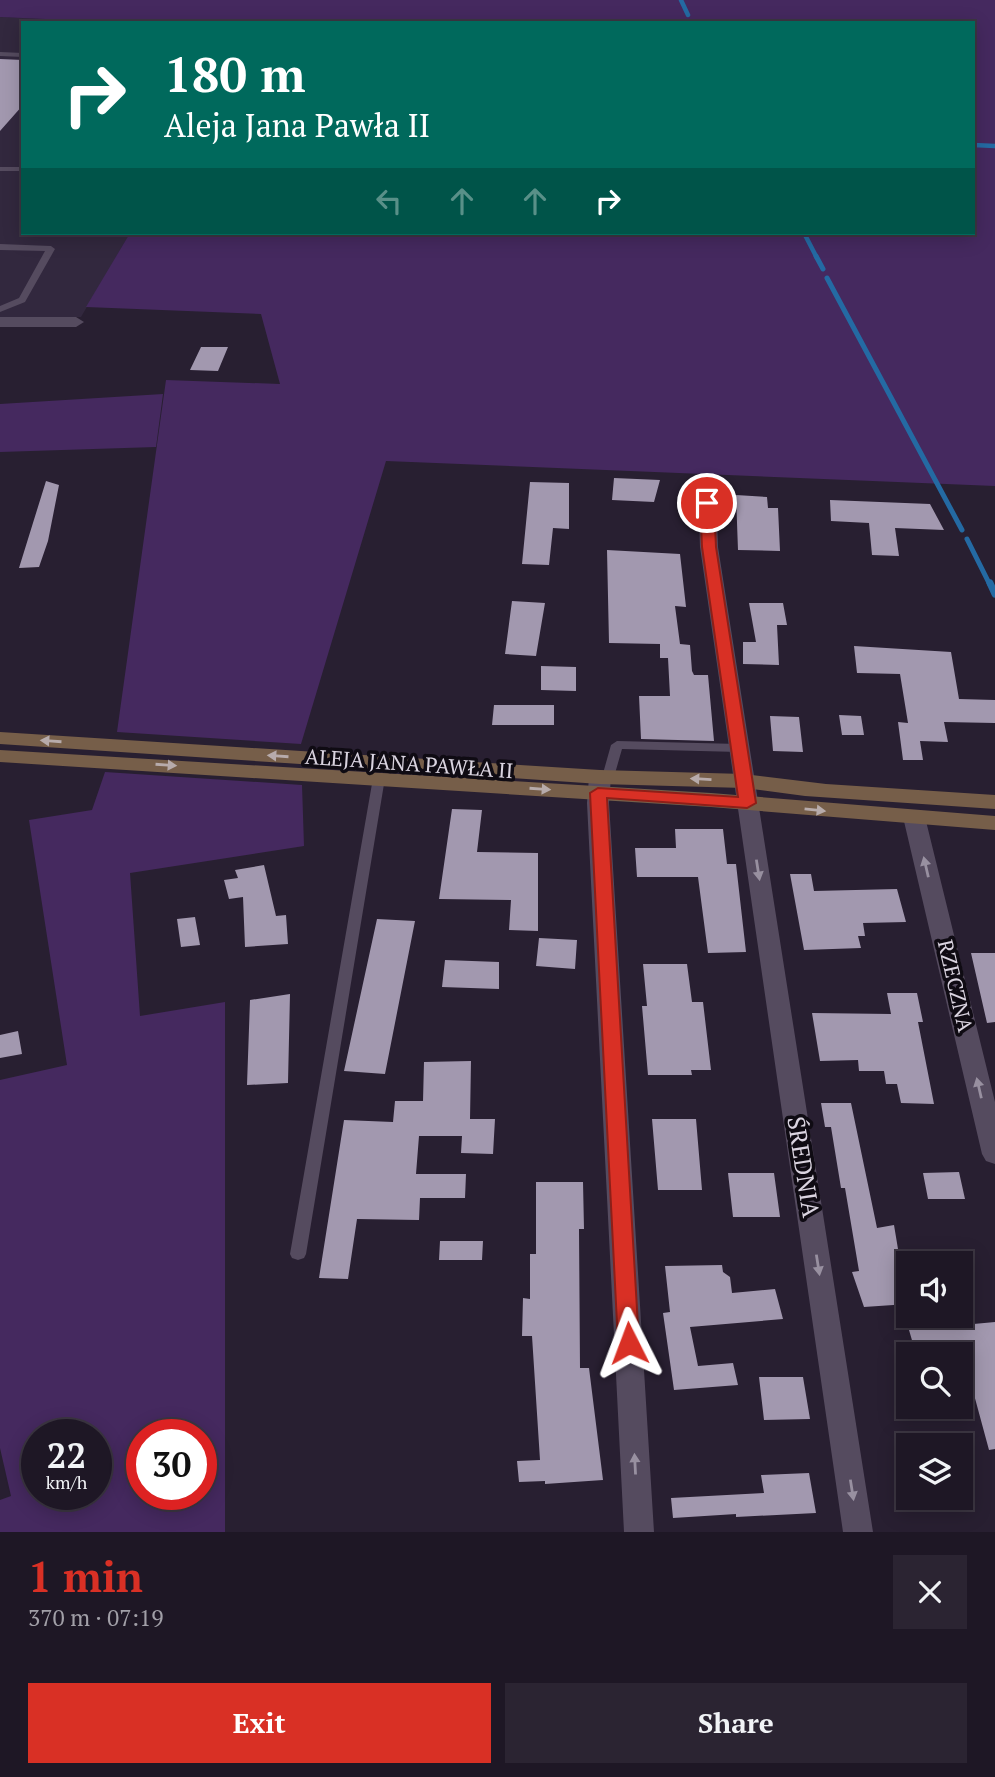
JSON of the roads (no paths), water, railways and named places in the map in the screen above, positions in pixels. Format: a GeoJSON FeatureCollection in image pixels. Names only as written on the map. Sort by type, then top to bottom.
{"type":"FeatureCollection","features":[{"type":"Feature","properties":{"kind":"street"},"geometry":{"type":"LineString","coordinates":[[0,322],[76,322]]}},
{"type":"Feature","properties":{"kind":"street","name":"ŚREDNIA"},"geometry":{"type":"LineString","coordinates":[[707,485],[709,547],[858,1532]]}},
{"type":"Feature","properties":{"kind":"street","name":"ALEJA JANA PAWŁA II"},"geometry":{"type":"LineString","coordinates":[[0,738],[306,766],[379,778],[602,782]]}},
{"type":"Feature","properties":{"kind":"street","name":"ALEJA JANA PAWŁA II"},"geometry":{"type":"LineString","coordinates":[[0,756],[306,766],[602,782],[746,792],[914,817],[995,822]]}},
{"type":"Feature","properties":{"kind":"street"},"geometry":{"type":"LineString","coordinates":[[602,782],[639,1532]]}},
{"type":"Feature","properties":{"kind":"street","name":"ALEJA JANA PAWŁA II"},"geometry":{"type":"LineString","coordinates":[[746,792],[757,797],[777,791],[818,788],[995,802]]}},
{"type":"Feature","properties":{"kind":"street"},"geometry":{"type":"LineString","coordinates":[[884,795],[898,800],[914,817]]}},
{"type":"Feature","properties":{"kind":"street","name":"RZECZNA"},"geometry":{"type":"LineString","coordinates":[[914,817],[995,1154]]}},
{"type":"Feature","properties":{"kind":"lane"},"geometry":{"type":"LineString","coordinates":[[0,54],[21,55]]}},
{"type":"Feature","properties":{"kind":"lane"},"geometry":{"type":"LineString","coordinates":[[0,169],[21,169]]}},
{"type":"Feature","properties":{"kind":"lane"},"geometry":{"type":"LineString","coordinates":[[0,247],[51,249],[22,300],[0,309]]}},
{"type":"Feature","properties":{"kind":"lane"},"geometry":{"type":"LineString","coordinates":[[602,782],[617,745],[739,748]]}},
{"type":"Feature","properties":{"kind":"lane"},"geometry":{"type":"LineString","coordinates":[[298,1254],[379,778]]}},
{"type":"Feature","properties":{"kind":"waterway"},"geometry":{"type":"LineString","coordinates":[[681,0],[688,15]]}},
{"type":"Feature","properties":{"kind":"waterway"},"geometry":{"type":"LineString","coordinates":[[975,145],[995,146]]}},
{"type":"Feature","properties":{"kind":"waterway"},"geometry":{"type":"LineString","coordinates":[[805,235],[817,258]]}},
{"type":"Feature","properties":{"kind":"waterway"},"geometry":{"type":"LineString","coordinates":[[816,256],[823,269]]}},
{"type":"Feature","properties":{"kind":"waterway"},"geometry":{"type":"LineString","coordinates":[[827,278],[962,530]]}},
{"type":"Feature","properties":{"kind":"waterway"},"geometry":{"type":"LineString","coordinates":[[967,539],[990,585]]}},
{"type":"Feature","properties":{"kind":"waterway"},"geometry":{"type":"LineString","coordinates":[[990,583],[995,594]]}}]}
